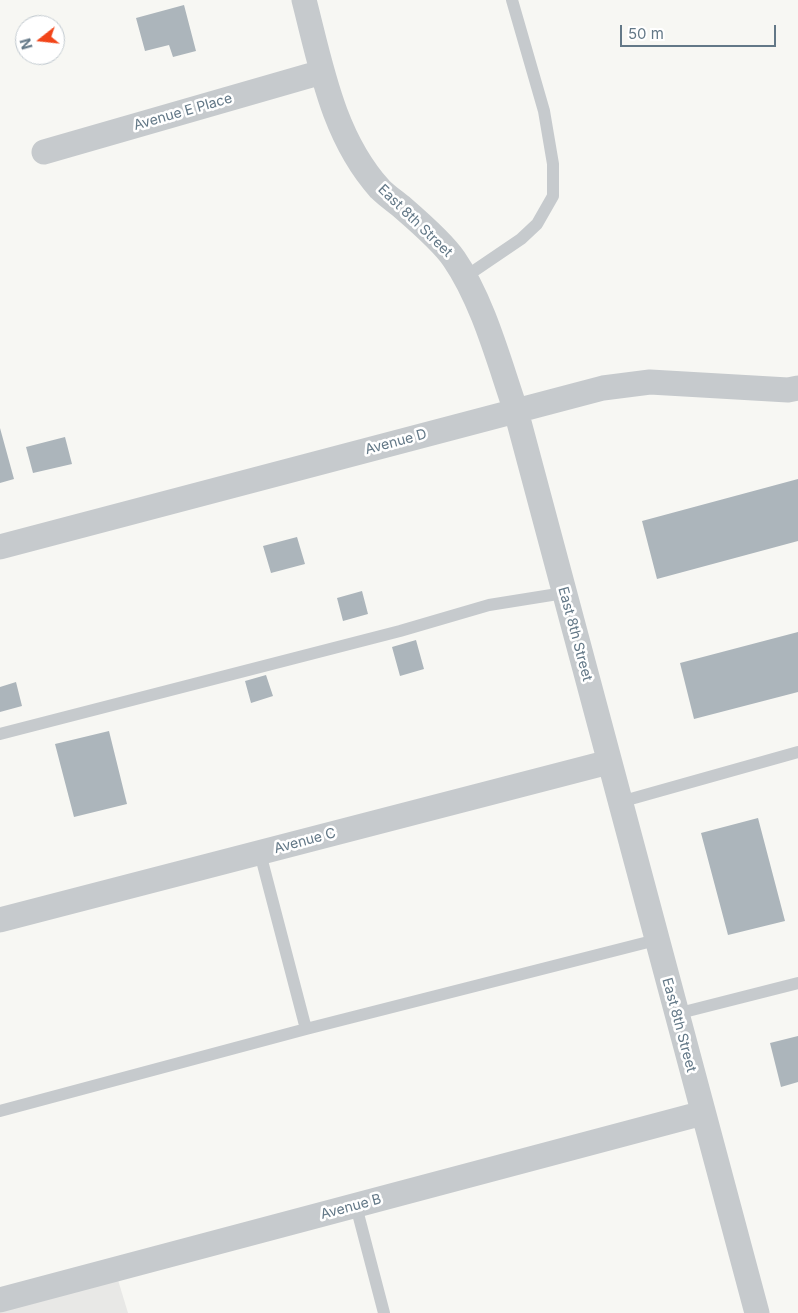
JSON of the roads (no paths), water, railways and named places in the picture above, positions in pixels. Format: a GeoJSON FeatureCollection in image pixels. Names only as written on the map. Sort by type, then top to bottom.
{"type":"FeatureCollection","features":[{"type":"Feature","properties":{"kind":"street","name":"East 8th Street"},"geometry":{"type":"LineString","coordinates":[[304,0],[322,72],[338,123],[355,154],[380,189],[415,218],[454,258],[474,293],[516,410],[702,1113],[757,1313]]}},
{"type":"Feature","properties":{"kind":"street","name":"Avenue E Place"},"geometry":{"type":"LineString","coordinates":[[44,152],[322,72]]}},
{"type":"Feature","properties":{"kind":"street","name":"Avenue D"},"geometry":{"type":"LineString","coordinates":[[0,547],[603,388],[650,382],[788,390],[798,388]]}},
{"type":"Feature","properties":{"kind":"street","name":"Avenue C"},"geometry":{"type":"LineString","coordinates":[[0,920],[609,762]]}},
{"type":"Feature","properties":{"kind":"street","name":"Avenue B"},"geometry":{"type":"LineString","coordinates":[[0,1300],[702,1113]]}},
{"type":"Feature","properties":{"kind":"lane"},"geometry":{"type":"LineString","coordinates":[[465,277],[532,229],[537,224],[553,196],[553,164],[544,111],[512,0]]}},
{"type":"Feature","properties":{"kind":"lane"},"geometry":{"type":"LineString","coordinates":[[0,734],[400,632],[489,605],[564,593]]}},
{"type":"Feature","properties":{"kind":"lane"},"geometry":{"type":"LineString","coordinates":[[620,802],[798,752]]}},
{"type":"Feature","properties":{"kind":"lane"},"geometry":{"type":"LineString","coordinates":[[260,852],[306,1029]]}},
{"type":"Feature","properties":{"kind":"lane"},"geometry":{"type":"LineString","coordinates":[[0,1111],[306,1029],[656,940]]}},
{"type":"Feature","properties":{"kind":"lane"},"geometry":{"type":"LineString","coordinates":[[676,1014],[798,983]]}},
{"type":"Feature","properties":{"kind":"lane"},"geometry":{"type":"LineString","coordinates":[[356,1206],[384,1313]]}}]}
